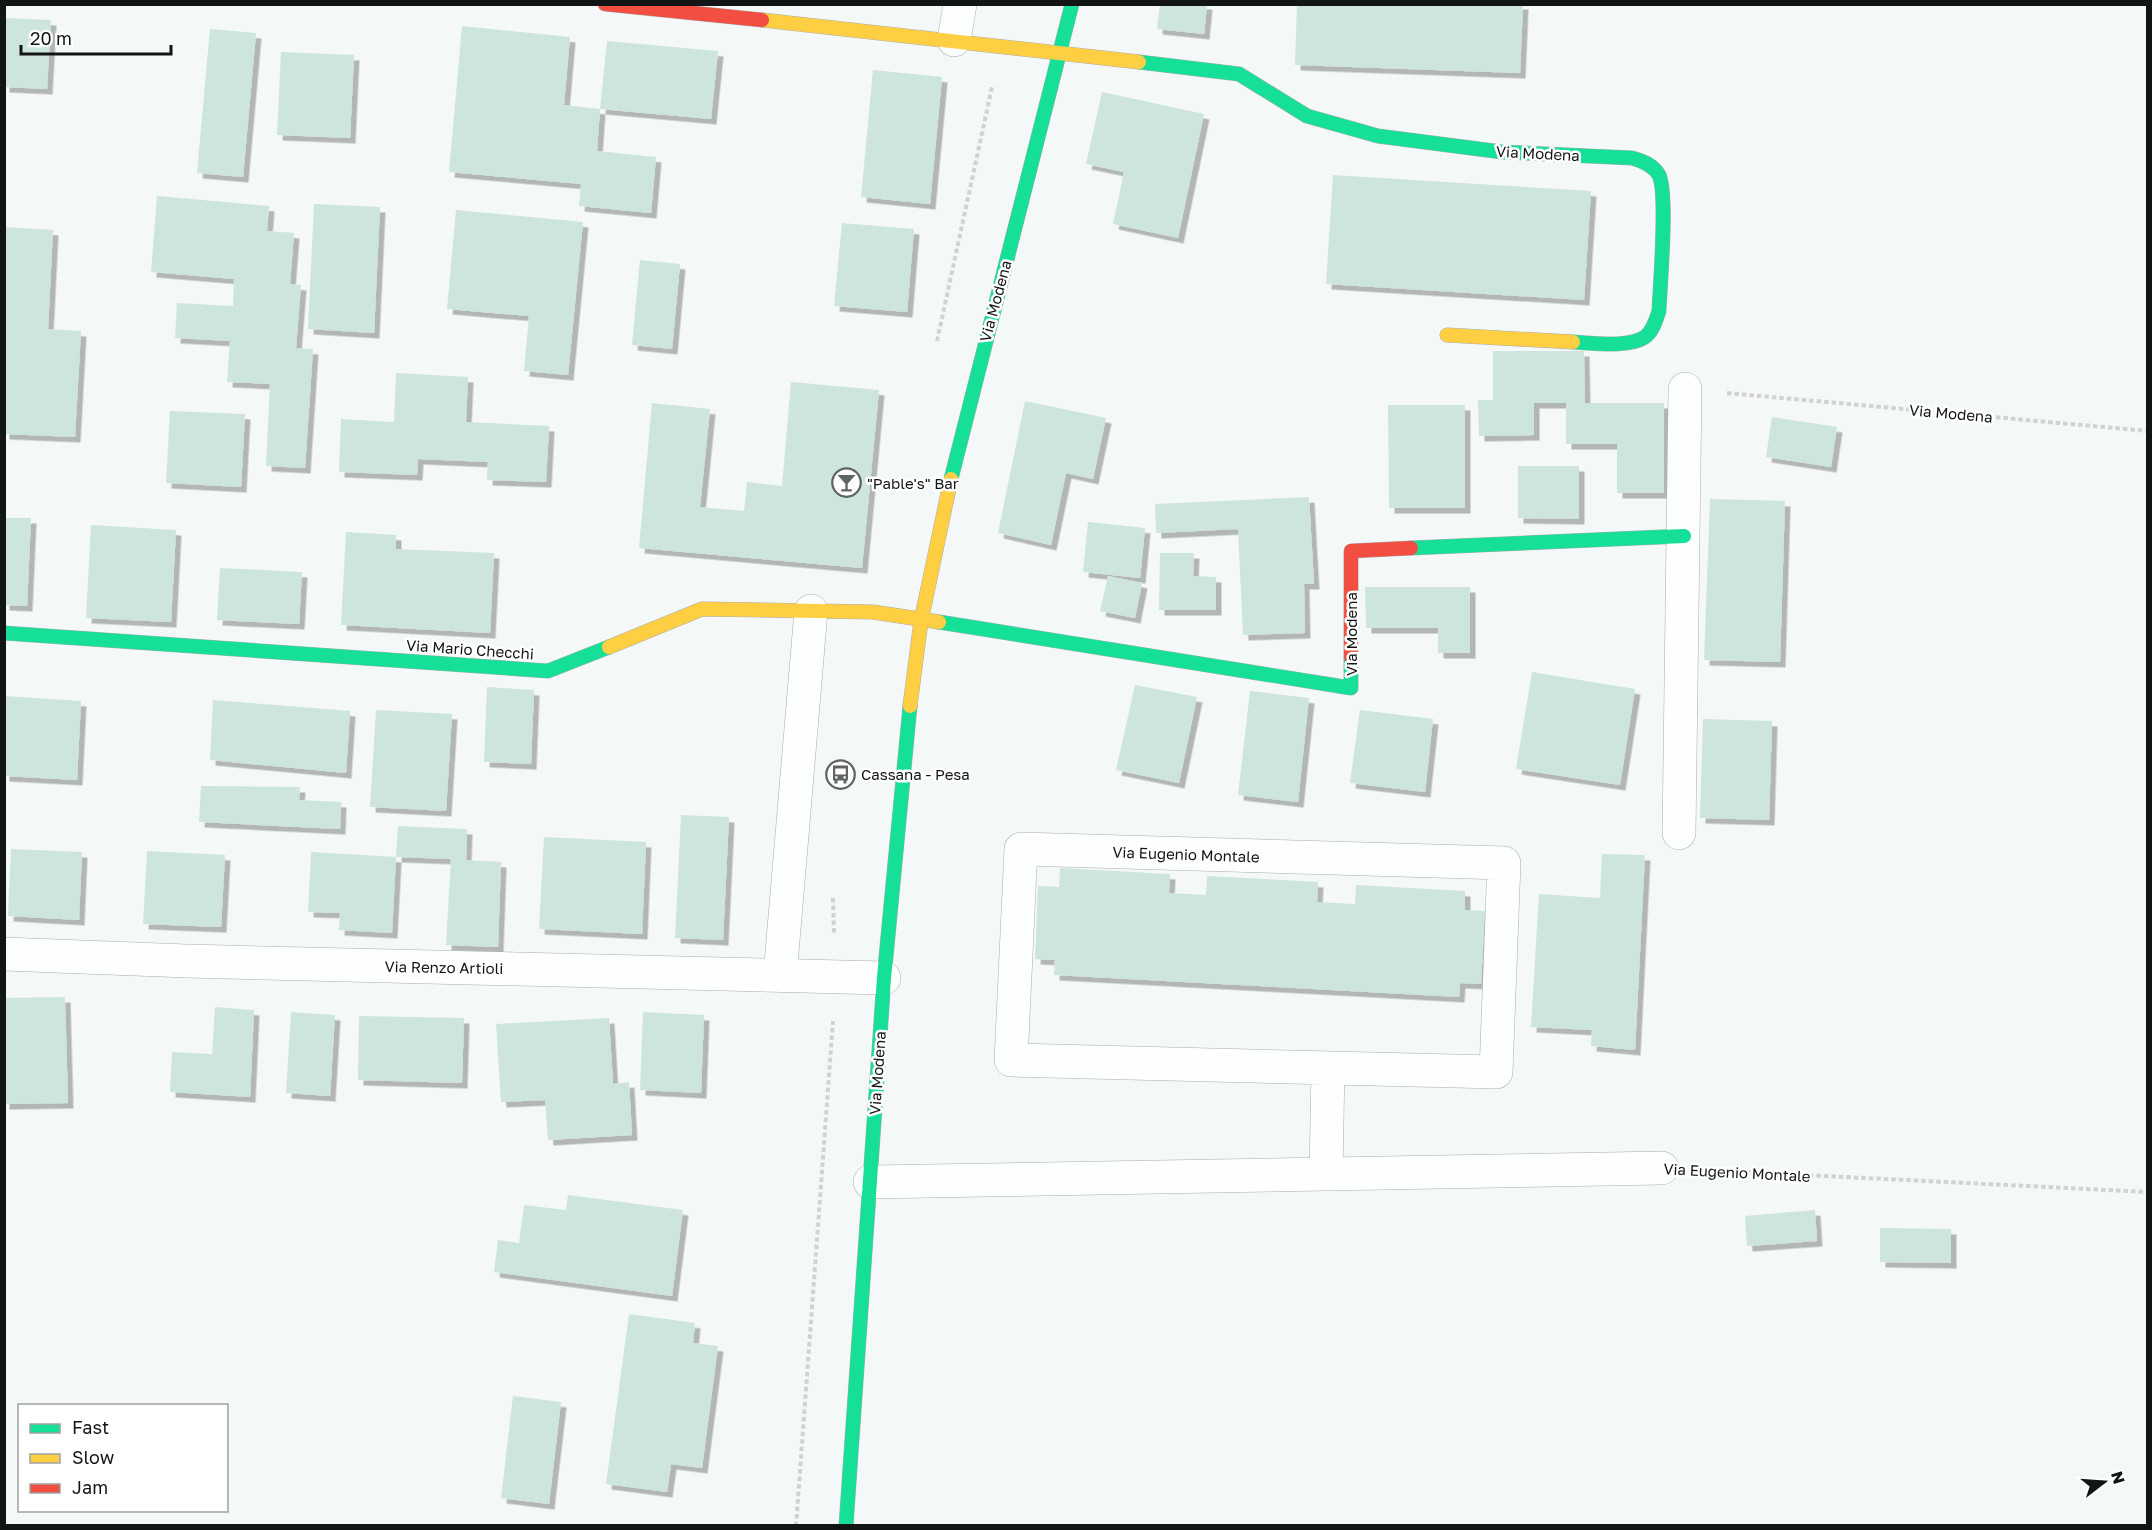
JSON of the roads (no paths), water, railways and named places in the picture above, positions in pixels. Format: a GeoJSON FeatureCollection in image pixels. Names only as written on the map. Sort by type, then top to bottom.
{"type":"FeatureCollection","features":[{"type":"Feature","properties":{"kind":"street"},"geometry":{"type":"LineString","coordinates":[[605,4],[954,40],[1060,54]]}},
{"type":"Feature","properties":{"kind":"street"},"geometry":{"type":"LineString","coordinates":[[954,40],[960,4]]}},
{"type":"Feature","properties":{"kind":"street","name":"Via Modena"},"geometry":{"type":"LineString","coordinates":[[846,1526],[884,978],[908,719],[921,621],[936,542],[981,355],[1072,4]]}},
{"type":"Feature","properties":{"kind":"street","name":"Via Modena"},"geometry":{"type":"LineString","coordinates":[[1060,54],[1239,74],[1307,116],[1378,136],[1502,152],[1632,158],[1650,163],[1661,174],[1663,193],[1659,311],[1654,326],[1645,337],[1616,344],[1447,334]]}},
{"type":"Feature","properties":{"kind":"street"},"geometry":{"type":"LineString","coordinates":[[1679,833],[1685,389]]}},
{"type":"Feature","properties":{"kind":"street","name":"Via Modena"},"geometry":{"type":"LineString","coordinates":[[921,621],[1351,687],[1351,551],[1683,536]]}},
{"type":"Feature","properties":{"kind":"street","name":"Via Mario Checchi"},"geometry":{"type":"LineString","coordinates":[[4,633],[548,671],[702,609],[873,612],[921,621]]}},
{"type":"Feature","properties":{"kind":"street"},"geometry":{"type":"LineString","coordinates":[[780,975],[811,611]]}},
{"type":"Feature","properties":{"kind":"street","name":"Via Eugenio Montale"},"geometry":{"type":"LineString","coordinates":[[1021,849],[1504,863],[1496,1071],[1328,1068],[1011,1060],[1021,849]]}},
{"type":"Feature","properties":{"kind":"street","name":"Via Renzo Artioli"},"geometry":{"type":"LineString","coordinates":[[4,954],[187,961],[884,978]]}},
{"type":"Feature","properties":{"kind":"street"},"geometry":{"type":"LineString","coordinates":[[1326,1174],[1328,1068]]}},
{"type":"Feature","properties":{"kind":"street","name":"Via Eugenio Montale"},"geometry":{"type":"LineString","coordinates":[[870,1182],[1662,1168]]}},
{"type":"Feature","properties":{"kind":"place","name":"\"Pable's\" Bar"},"geometry":{"type":"Point","coordinates":[846,483]}},
{"type":"Feature","properties":{"kind":"place","name":"Cassana - Pesa"},"geometry":{"type":"Point","coordinates":[840,774]}}]}
